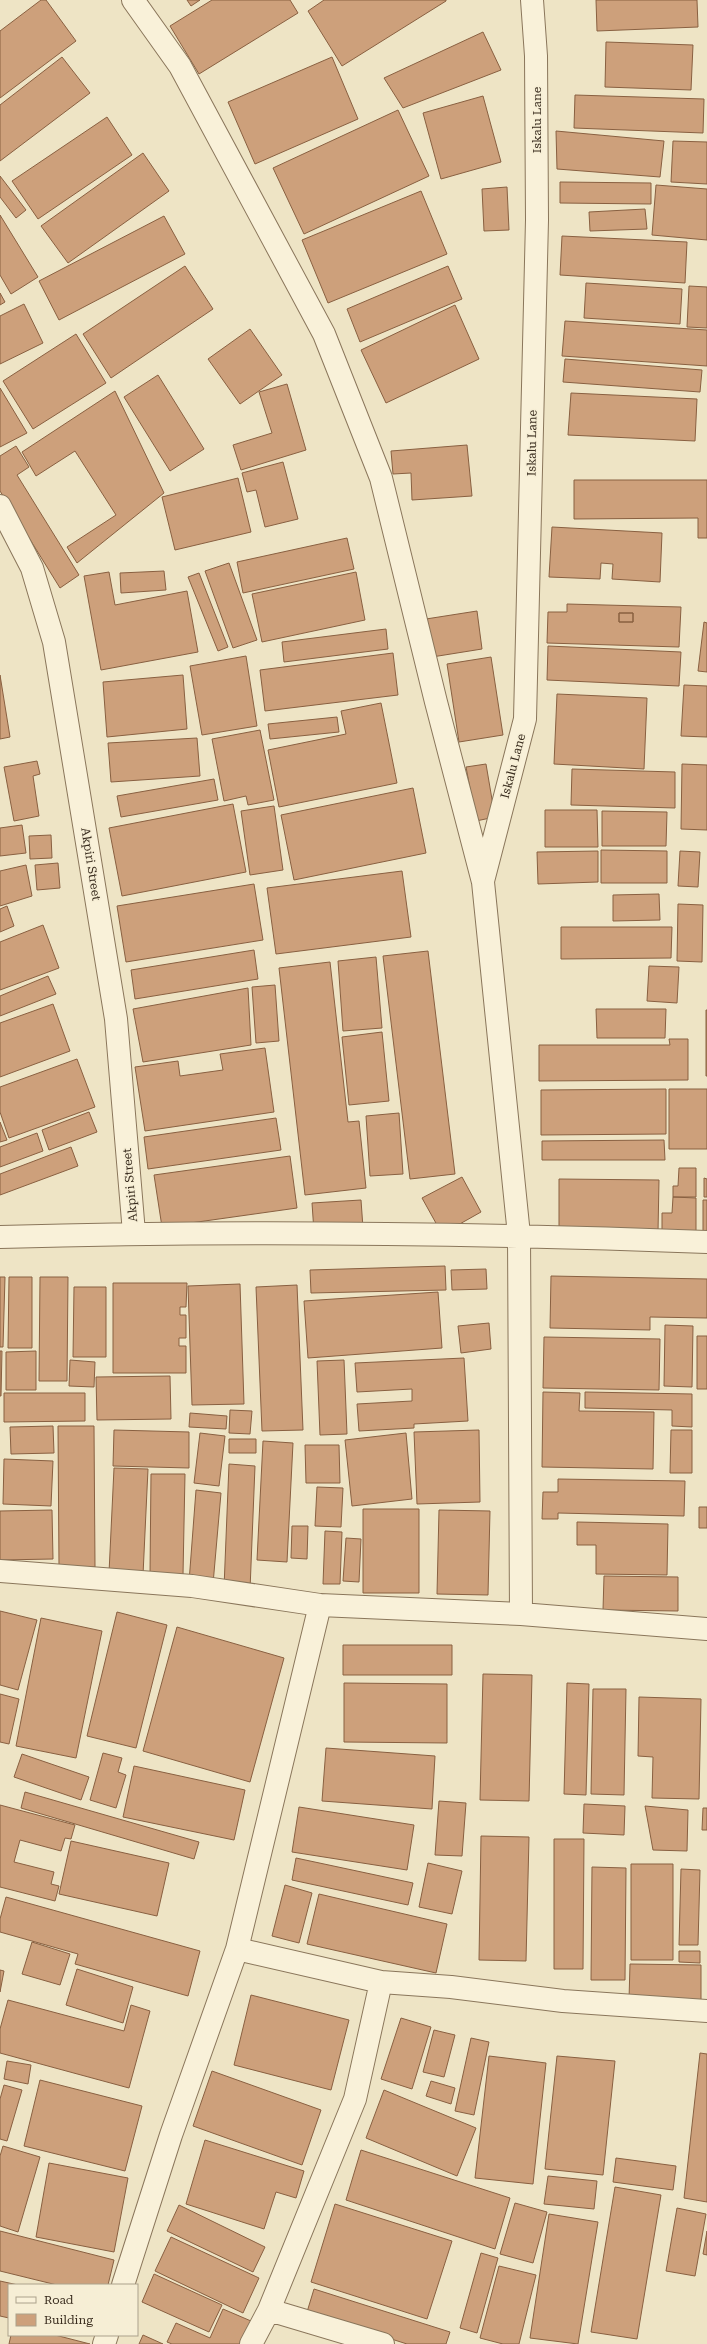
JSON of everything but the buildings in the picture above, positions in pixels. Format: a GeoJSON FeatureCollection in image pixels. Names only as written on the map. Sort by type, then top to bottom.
{"type":"FeatureCollection","features":[{"type":"Feature","properties":{"kind":"street"},"geometry":{"type":"LineString","coordinates":[[133,0],[180,66],[327,341],[381,478],[436,702],[483,882],[519,1235],[521,1614]]}},
{"type":"Feature","properties":{"kind":"street","name":"Iskalu Lane"},"geometry":{"type":"LineString","coordinates":[[483,882],[525,719],[538,220],[536,56],[532,0]]}},
{"type":"Feature","properties":{"kind":"street","name":"Akpiri Street"},"geometry":{"type":"LineString","coordinates":[[0,506],[32,568],[54,642],[116,1019],[134,1233]]}},
{"type":"Feature","properties":{"kind":"street"},"geometry":{"type":"LineString","coordinates":[[0,1237],[134,1233],[519,1235],[707,1242]]}},
{"type":"Feature","properties":{"kind":"street"},"geometry":{"type":"LineString","coordinates":[[0,1571],[192,1586],[320,1606],[521,1614],[707,1630]]}},
{"type":"Feature","properties":{"kind":"street"},"geometry":{"type":"LineString","coordinates":[[123,2284],[171,2135],[237,1949],[320,1606]]}},
{"type":"Feature","properties":{"kind":"street"},"geometry":{"type":"LineString","coordinates":[[237,1949],[381,1982],[451,1987],[563,2001],[707,2011]]}},
{"type":"Feature","properties":{"kind":"street"},"geometry":{"type":"LineString","coordinates":[[251,2344],[269,2310],[355,2099],[381,1982]]}},
{"type":"Feature","properties":{"kind":"street"},"geometry":{"type":"LineString","coordinates":[[269,2310],[383,2344]]}}]}
